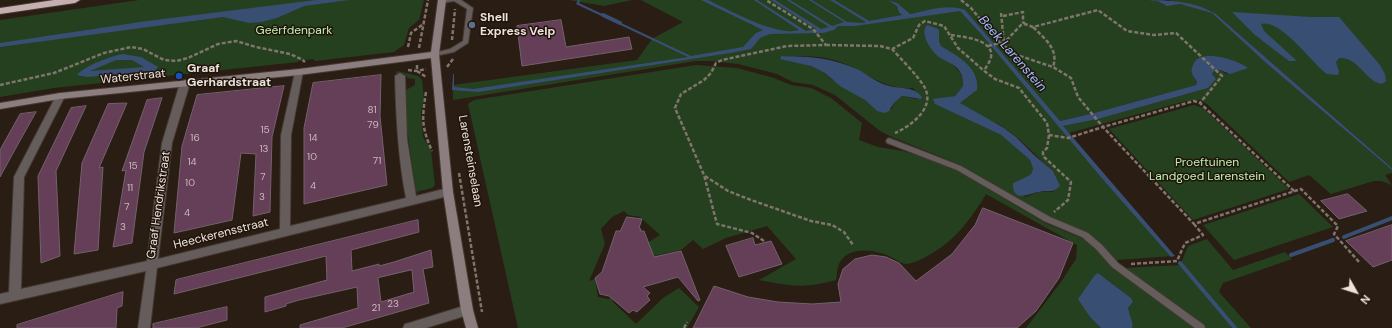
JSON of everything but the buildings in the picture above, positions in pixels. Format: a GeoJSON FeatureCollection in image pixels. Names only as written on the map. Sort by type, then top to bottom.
{"type":"FeatureCollection","features":[{"type":"Feature","properties":{"kind":"highway"},"geometry":{"type":"LineString","coordinates":[[0,11],[75,0]]}},
{"type":"Feature","properties":{"kind":"main road","name":"Larensteinselaan"},"geometry":{"type":"LineString","coordinates":[[442,1],[435,54],[439,107],[448,192],[467,310],[472,328]]}},
{"type":"Feature","properties":{"kind":"main road","name":"Waterstraat"},"geometry":{"type":"LineString","coordinates":[[0,106],[60,96],[299,72],[435,54]]}},
{"type":"Feature","properties":{"kind":"street"},"geometry":{"type":"LineString","coordinates":[[285,232],[286,134],[299,72]]}},
{"type":"Feature","properties":{"kind":"street"},"geometry":{"type":"LineString","coordinates":[[400,76],[402,131],[407,180],[412,201]]}},
{"type":"Feature","properties":{"kind":"street","name":"Graaf Hendrikstraat"},"geometry":{"type":"LineString","coordinates":[[144,328],[167,143],[185,83]]}},
{"type":"Feature","properties":{"kind":"street"},"geometry":{"type":"LineString","coordinates":[[15,296],[19,177],[60,96]]}},
{"type":"Feature","properties":{"kind":"street","name":"Heeckerensstraat"},"geometry":{"type":"LineString","coordinates":[[0,300],[151,265],[448,192]]}},
{"type":"Feature","properties":{"kind":"street"},"geometry":{"type":"LineString","coordinates":[[409,328],[467,310]]}},
{"type":"Feature","properties":{"kind":"lane"},"geometry":{"type":"LineString","coordinates":[[442,1],[452,0]]}},
{"type":"Feature","properties":{"kind":"lane"},"geometry":{"type":"LineString","coordinates":[[435,54],[452,52],[466,42],[470,8],[457,0]]}},
{"type":"Feature","properties":{"kind":"lane"},"geometry":{"type":"LineString","coordinates":[[890,139],[959,168],[1047,219],[1084,235],[1099,247],[1115,265],[1201,328]]}},
{"type":"Feature","properties":{"kind":"path"},"geometry":{"type":"LineString","coordinates":[[766,0],[813,29],[826,45]]}},
{"type":"Feature","properties":{"kind":"path"},"geometry":{"type":"LineString","coordinates":[[961,0],[972,8],[1003,47],[1011,52],[1053,67],[1071,78],[1075,92],[1091,113],[1203,235],[1185,243],[1177,261],[1115,265]]}},
{"type":"Feature","properties":{"kind":"path"},"geometry":{"type":"LineString","coordinates":[[446,69],[453,61],[451,44],[455,7]]}},
{"type":"Feature","properties":{"kind":"path"},"geometry":{"type":"LineString","coordinates":[[1033,27],[1098,10],[1127,31],[1154,35],[1176,32],[1215,71],[1222,76],[1200,103]]}},
{"type":"Feature","properties":{"kind":"path"},"geometry":{"type":"LineString","coordinates":[[1003,16],[1023,12],[1023,22],[1033,27],[1056,53],[1053,67]]}},
{"type":"Feature","properties":{"kind":"path"},"geometry":{"type":"LineString","coordinates":[[1001,13],[1003,16],[1002,37],[1004,43]]}},
{"type":"Feature","properties":{"kind":"path"},"geometry":{"type":"LineString","coordinates":[[764,241],[752,233],[717,224],[704,175],[675,108],[681,94],[704,80],[711,73],[716,63],[722,60],[787,46],[880,46],[892,49],[906,44],[913,38],[919,25],[925,21],[944,26],[958,48],[984,71],[995,79],[1019,88],[1048,123],[1049,135],[1047,148],[1043,152],[1043,156],[1071,182],[1068,200],[1047,219]]}},
{"type":"Feature","properties":{"kind":"path"},"geometry":{"type":"LineString","coordinates":[[988,46],[1004,43],[1022,25],[1025,24]]}},
{"type":"Feature","properties":{"kind":"path"},"geometry":{"type":"LineString","coordinates":[[408,47],[411,33],[423,25]]}},
{"type":"Feature","properties":{"kind":"path"},"geometry":{"type":"LineString","coordinates":[[950,35],[977,40],[988,46],[992,56],[984,71]]}},
{"type":"Feature","properties":{"kind":"path"},"geometry":{"type":"LineString","coordinates":[[0,85],[53,74],[123,48],[144,49],[163,59],[175,61],[188,58],[215,44],[232,41],[299,57],[304,60],[305,64],[299,72]]}},
{"type":"Feature","properties":{"kind":"path"},"geometry":{"type":"LineString","coordinates":[[890,139],[914,122],[919,116],[928,92],[892,49]]}},
{"type":"Feature","properties":{"kind":"path"},"geometry":{"type":"LineString","coordinates":[[1049,135],[1068,138],[1194,101],[1200,103],[1294,191]]}},
{"type":"Feature","properties":{"kind":"path","name":"Larensteinselaan"},"geometry":{"type":"LineString","coordinates":[[458,166],[482,314]]}},
{"type":"Feature","properties":{"kind":"path"},"geometry":{"type":"LineString","coordinates":[[704,175],[728,191],[751,200],[812,221],[832,224],[844,232],[853,245]]}},
{"type":"Feature","properties":{"kind":"path"},"geometry":{"type":"LineString","coordinates":[[1194,224],[1301,189],[1338,226],[1334,234],[1360,263]]}},
{"type":"Feature","properties":{"kind":"path"},"geometry":{"type":"LineString","coordinates":[[684,328],[687,322]]}},
{"type":"Feature","properties":{"kind":"green space","name":"Geërfdenpark"},"geometry":{"type":"Polygon","coordinates":[[[139,0],[424,0],[419,20],[409,28],[404,45],[394,52],[315,61],[313,59],[298,62],[54,88],[0,97],[0,20],[139,0]]]}},
{"type":"Feature","properties":{"kind":"green space"},"geometry":{"type":"Polygon","coordinates":[[[569,0],[632,0],[604,6],[569,0]]]}},
{"type":"Feature","properties":{"kind":"green space"},"geometry":{"type":"Polygon","coordinates":[[[641,0],[1145,0],[1157,1],[1164,5],[1180,4],[1208,11],[1215,15],[1266,63],[1392,170],[1392,173],[1385,175],[1392,185],[1381,181],[1374,181],[1331,194],[1309,175],[1289,182],[1207,104],[1200,100],[1186,101],[1069,133],[1173,256],[1116,260],[1087,233],[1047,216],[961,165],[880,131],[835,95],[813,85],[793,82],[777,74],[738,64],[696,61],[453,100],[453,85],[637,60],[652,39],[683,22],[641,0]],[[936,28],[938,56],[959,71],[963,86],[955,96],[939,99],[936,104],[1001,135],[1030,160],[1033,169],[1031,174],[1013,183],[1025,197],[1039,192],[1053,192],[1053,171],[1010,132],[998,124],[969,110],[960,103],[977,90],[954,54],[941,46],[936,28]],[[811,56],[780,57],[811,66],[825,73],[831,79],[865,100],[877,111],[892,109],[894,103],[902,96],[916,99],[922,97],[913,88],[893,86],[875,80],[840,62],[811,56]],[[1239,62],[1192,74],[1197,82],[1196,85],[1060,121],[1063,126],[1098,119],[1208,88],[1214,77],[1212,74],[1214,71],[1220,70],[1227,74],[1239,62]]]}},
{"type":"Feature","properties":{"kind":"green space"},"geometry":{"type":"Polygon","coordinates":[[[1168,0],[1392,0],[1392,168],[1216,14],[1209,10],[1168,0]]]}},
{"type":"Feature","properties":{"kind":"green space"},"geometry":{"type":"Polygon","coordinates":[[[696,65],[737,68],[774,78],[791,85],[811,88],[831,98],[862,123],[859,140],[878,147],[903,151],[926,158],[958,171],[1045,223],[1083,239],[1096,249],[1113,268],[1196,328],[1132,328],[1133,325],[1128,308],[1133,302],[1131,298],[1098,273],[1090,317],[1101,328],[1026,328],[1061,282],[1076,259],[1077,245],[986,194],[968,221],[955,236],[947,243],[921,259],[912,263],[904,264],[887,255],[873,251],[858,251],[851,253],[840,262],[836,280],[806,286],[759,280],[796,259],[767,226],[726,238],[703,249],[693,240],[681,250],[653,256],[651,251],[644,245],[660,235],[640,217],[628,215],[624,211],[612,217],[601,229],[605,244],[589,281],[595,279],[598,297],[608,299],[613,298],[612,301],[636,324],[663,298],[679,288],[699,307],[687,328],[518,328],[468,104],[474,100],[696,65]]]}},
{"type":"Feature","properties":{"kind":"green space"},"geometry":{"type":"Polygon","coordinates":[[[397,71],[418,76],[422,80],[424,99],[421,112],[423,137],[431,150],[435,185],[432,188],[416,192],[406,122],[404,91],[415,85],[415,79],[408,78],[404,74],[395,75],[397,71]]]}},
{"type":"Feature","properties":{"kind":"green space","name":"Proeftuinen Landgoed Larenstein"},"geometry":{"type":"Polygon","coordinates":[[[1194,105],[1203,108],[1289,189],[1193,220],[1109,129],[1194,105]]]}},
{"type":"Feature","properties":{"kind":"green space","name":"Proeftuinen Landgoed Larenstein"},"geometry":{"type":"Polygon","coordinates":[[[1299,194],[1333,227],[1234,260],[1203,225],[1299,194]]]}},
{"type":"Feature","properties":{"kind":"green space"},"geometry":{"type":"Polygon","coordinates":[[[1207,239],[1233,270],[1285,252],[1292,259],[1223,283],[1219,292],[1251,328],[1206,328],[1124,268],[1180,265],[1188,246],[1207,239]]]}},
{"type":"Feature","properties":{"kind":"water"},"geometry":{"type":"Polygon","coordinates":[[[316,0],[349,0],[304,6],[277,18],[261,22],[249,23],[223,17],[0,47],[0,43],[147,21],[316,0]]]}},
{"type":"Feature","properties":{"kind":"water"},"geometry":{"type":"Polygon","coordinates":[[[578,0],[580,0],[579,3],[691,56],[743,47],[756,33],[763,30],[701,0],[708,0],[740,16],[766,26],[778,30],[790,31],[799,30],[754,0],[757,0],[806,31],[816,29],[771,0],[775,0],[821,29],[829,27],[787,0],[790,0],[832,26],[844,22],[809,0],[812,0],[847,22],[862,23],[866,22],[830,0],[834,0],[869,21],[902,15],[897,6],[888,0],[897,3],[910,14],[945,7],[959,8],[965,10],[1060,121],[1196,85],[1197,82],[1192,74],[1192,68],[1197,60],[1203,57],[1210,56],[1228,59],[1248,68],[1230,74],[1220,70],[1214,71],[1212,74],[1216,79],[1208,88],[1098,119],[1063,126],[1175,256],[1171,257],[960,11],[855,26],[838,26],[834,30],[823,33],[770,34],[760,38],[751,49],[730,53],[478,92],[452,90],[453,74],[454,87],[473,89],[688,57],[576,4],[578,0]]]}},
{"type":"Feature","properties":{"kind":"water"},"geometry":{"type":"Polygon","coordinates":[[[1145,0],[1181,2],[1199,6],[1216,14],[1392,168],[1392,170],[1266,63],[1212,13],[1180,4],[1167,6],[1157,1],[1145,0]]]}},
{"type":"Feature","properties":{"kind":"water"},"geometry":{"type":"Polygon","coordinates":[[[1232,12],[1311,17],[1339,17],[1380,65],[1385,74],[1386,81],[1382,84],[1376,82],[1346,58],[1339,58],[1336,62],[1339,72],[1338,75],[1327,74],[1287,35],[1269,24],[1261,24],[1264,31],[1296,60],[1289,61],[1255,35],[1232,12]]]}},
{"type":"Feature","properties":{"kind":"water"},"geometry":{"type":"Polygon","coordinates":[[[927,25],[939,30],[939,41],[941,46],[961,59],[975,75],[977,90],[960,103],[1004,128],[1016,137],[1053,171],[1060,186],[1052,191],[1022,196],[1018,195],[1013,189],[1013,183],[1031,174],[1033,169],[1030,160],[1001,135],[935,104],[933,99],[955,96],[963,86],[963,81],[959,70],[939,57],[927,42],[924,33],[927,25]]]}},
{"type":"Feature","properties":{"kind":"water"},"geometry":{"type":"Polygon","coordinates":[[[123,54],[141,57],[158,67],[155,71],[87,77],[77,75],[91,65],[123,54]],[[116,60],[90,71],[144,67],[132,60],[116,60]]]}},
{"type":"Feature","properties":{"kind":"water"},"geometry":{"type":"Polygon","coordinates":[[[781,56],[812,57],[839,62],[859,70],[882,84],[910,89],[922,97],[921,99],[902,96],[894,103],[889,111],[884,113],[877,111],[865,100],[840,86],[825,73],[811,66],[780,59],[781,56]]]}},
{"type":"Feature","properties":{"kind":"water"},"geometry":{"type":"Polygon","coordinates":[[[1098,273],[1131,298],[1133,302],[1128,308],[1133,325],[1132,328],[1101,328],[1090,317],[1078,299],[1098,273]]]}},
{"type":"Feature","properties":{"kind":"waterway","name":"Beek Larenstein"},"geometry":{"type":"LineString","coordinates":[[603,15],[620,23]]}},
{"type":"Feature","properties":{"kind":"waterway"},"geometry":{"type":"LineString","coordinates":[[1344,237],[1392,218]]}},
{"type":"Feature","properties":{"kind":"waterway"},"geometry":{"type":"LineString","coordinates":[[1291,255],[1333,240]]}},
{"type":"Feature","properties":{"kind":"waterway"},"geometry":{"type":"LineString","coordinates":[[1180,263],[1235,328]]}},
{"type":"Feature","properties":{"kind":"place","name":"Shell Express Velp"},"geometry":{"type":"Point","coordinates":[472,25]}},
{"type":"Feature","properties":{"kind":"place","name":"Graaf Gerhardstraat"},"geometry":{"type":"Point","coordinates":[179,76]}}]}
